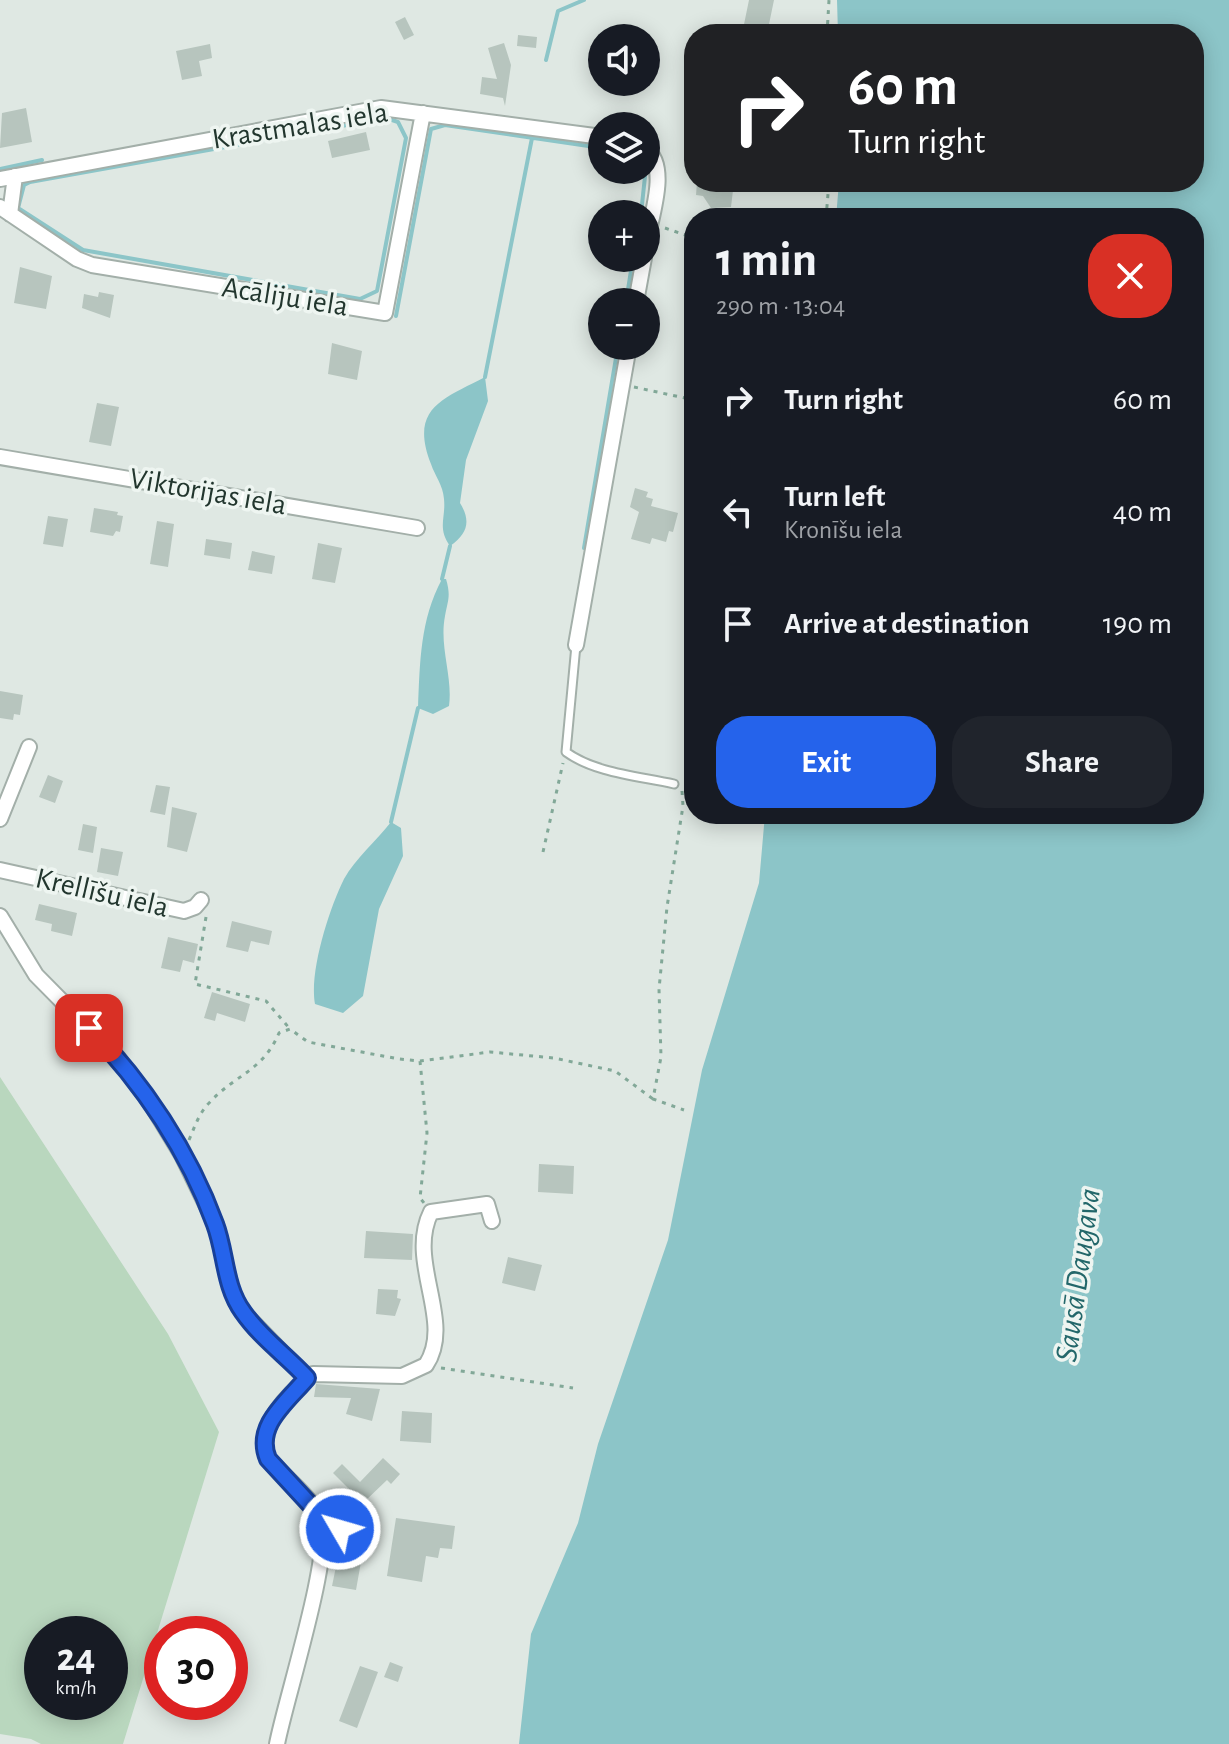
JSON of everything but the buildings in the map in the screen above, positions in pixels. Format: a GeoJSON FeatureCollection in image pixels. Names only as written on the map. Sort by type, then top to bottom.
{"type":"FeatureCollection","features":[{"type":"Feature","properties":{"kind":"street","name":"Krastmalas iela"},"geometry":{"type":"LineString","coordinates":[[8,178],[381,108],[588,135]]}},
{"type":"Feature","properties":{"kind":"street","name":"Acāliju iela"},"geometry":{"type":"LineString","coordinates":[[5,211],[92,265],[385,313],[423,113]]}},
{"type":"Feature","properties":{"kind":"street"},"geometry":{"type":"LineString","coordinates":[[5,211],[8,178]]}},
{"type":"Feature","properties":{"kind":"street"},"geometry":{"type":"LineString","coordinates":[[576,645],[626,360]]}},
{"type":"Feature","properties":{"kind":"street","name":"Viktorijas iela"},"geometry":{"type":"LineString","coordinates":[[0,457],[417,528]]}},
{"type":"Feature","properties":{"kind":"street"},"geometry":{"type":"LineString","coordinates":[[0,819],[29,747]]}},
{"type":"Feature","properties":{"kind":"street","name":"Krellīšu iela"},"geometry":{"type":"LineString","coordinates":[[0,870],[184,911],[195,907],[201,900]]}},
{"type":"Feature","properties":{"kind":"street"},"geometry":{"type":"LineString","coordinates":[[0,916],[36,975],[118,1058],[182,1155],[216,1225],[232,1292],[243,1312],[307,1378]]}},
{"type":"Feature","properties":{"kind":"street"},"geometry":{"type":"LineString","coordinates":[[277,1744],[308,1622],[324,1532],[316,1511],[268,1459],[263,1449],[266,1427],[307,1378],[324,1371],[402,1376],[426,1365],[434,1347],[435,1330],[422,1255],[423,1229],[431,1212],[487,1204],[492,1221]]}},
{"type":"Feature","properties":{"kind":"street"},"geometry":{"type":"LineString","coordinates":[[324,1532],[356,1525]]}},
{"type":"Feature","properties":{"kind":"lane"},"geometry":{"type":"LineString","coordinates":[[576,645],[566,752],[578,760],[606,769],[674,784]]}},
{"type":"Feature","properties":{"kind":"path"},"geometry":{"type":"LineString","coordinates":[[828,24],[829,0]]}},
{"type":"Feature","properties":{"kind":"path"},"geometry":{"type":"LineString","coordinates":[[660,229],[684,235]]}},
{"type":"Feature","properties":{"kind":"path"},"geometry":{"type":"LineString","coordinates":[[622,385],[684,398]]}},
{"type":"Feature","properties":{"kind":"path"},"geometry":{"type":"LineString","coordinates":[[543,852],[566,752]]}},
{"type":"Feature","properties":{"kind":"path"},"geometry":{"type":"LineString","coordinates":[[653,1099],[661,1057],[659,989],[667,907],[683,806],[680,788],[674,784]]}},
{"type":"Feature","properties":{"kind":"path"},"geometry":{"type":"LineString","coordinates":[[206,917],[195,984],[266,1001],[290,1029],[308,1042],[420,1061],[490,1052],[554,1058],[615,1071],[653,1099],[684,1110]]}},
{"type":"Feature","properties":{"kind":"path"},"geometry":{"type":"LineString","coordinates":[[182,1155],[199,1115],[210,1102],[269,1055],[279,1033],[290,1029]]}},
{"type":"Feature","properties":{"kind":"path"},"geometry":{"type":"LineString","coordinates":[[420,1061],[427,1133],[420,1198],[431,1212]]}},
{"type":"Feature","properties":{"kind":"path"},"geometry":{"type":"LineString","coordinates":[[426,1365],[573,1388]]}},
{"type":"Feature","properties":{"kind":"green space"},"geometry":{"type":"Polygon","coordinates":[[[0,1077],[168,1334],[219,1432],[162,1616],[144,1616],[144,1676],[123,1744],[41,1744],[31,1739],[0,1734],[0,1077]]]}},
{"type":"Feature","properties":{"kind":"water","name":"Sausā Daugava"},"geometry":{"type":"Polygon","coordinates":[[[837,0],[1229,0],[1229,1744],[519,1744],[531,1634],[578,1523],[598,1444],[668,1240],[702,1070],[759,883],[764,824],[1204,824],[1204,208],[837,208],[838,192],[1204,192],[1204,24],[838,24],[837,0]]]}},
{"type":"Feature","properties":{"kind":"water"},"geometry":{"type":"Polygon","coordinates":[[[485,377],[488,401],[466,460],[460,503],[466,515],[466,526],[450,546],[443,528],[441,485],[425,445],[424,430],[427,418],[444,399],[485,377]]]}},
{"type":"Feature","properties":{"kind":"water"},"geometry":{"type":"Polygon","coordinates":[[[442,579],[446,579],[449,594],[444,639],[450,695],[449,706],[433,714],[418,708],[422,642],[429,610],[442,579]]]}},
{"type":"Feature","properties":{"kind":"water"},"geometry":{"type":"Polygon","coordinates":[[[391,822],[401,828],[403,856],[379,909],[363,996],[343,1013],[315,1004],[318,958],[338,892],[354,864],[391,822]]]}},
{"type":"Feature","properties":{"kind":"waterway"},"geometry":{"type":"LineString","coordinates":[[546,60],[558,11],[584,0]]}},
{"type":"Feature","properties":{"kind":"waterway"},"geometry":{"type":"LineString","coordinates":[[386,118],[398,122],[406,138],[377,291],[360,299],[83,250],[18,208],[24,185],[30,182],[386,118]]}},
{"type":"Feature","properties":{"kind":"waterway"},"geometry":{"type":"LineString","coordinates":[[396,316],[431,129],[445,125],[588,146]]}},
{"type":"Feature","properties":{"kind":"waterway"},"geometry":{"type":"LineString","coordinates":[[485,377],[532,138]]}},
{"type":"Feature","properties":{"kind":"waterway"},"geometry":{"type":"LineString","coordinates":[[0,169],[42,160]]}},
{"type":"Feature","properties":{"kind":"waterway"},"geometry":{"type":"LineString","coordinates":[[642,200],[644,184]]}},
{"type":"Feature","properties":{"kind":"waterway"},"geometry":{"type":"LineString","coordinates":[[628,288],[631,272]]}},
{"type":"Feature","properties":{"kind":"waterway"},"geometry":{"type":"LineString","coordinates":[[584,548],[616,360]]}},
{"type":"Feature","properties":{"kind":"waterway"},"geometry":{"type":"LineString","coordinates":[[442,579],[450,546]]}},
{"type":"Feature","properties":{"kind":"waterway"},"geometry":{"type":"LineString","coordinates":[[391,822],[418,708]]}},
{"type":"Feature","properties":{"kind":"route"},"geometry":{"type":"LineString","coordinates":[[89,1028],[118,1058],[182,1155],[216,1225],[226,1274],[243,1312],[307,1378],[266,1427],[263,1449],[268,1459],[316,1511],[324,1532],[340,1529]]}}]}
